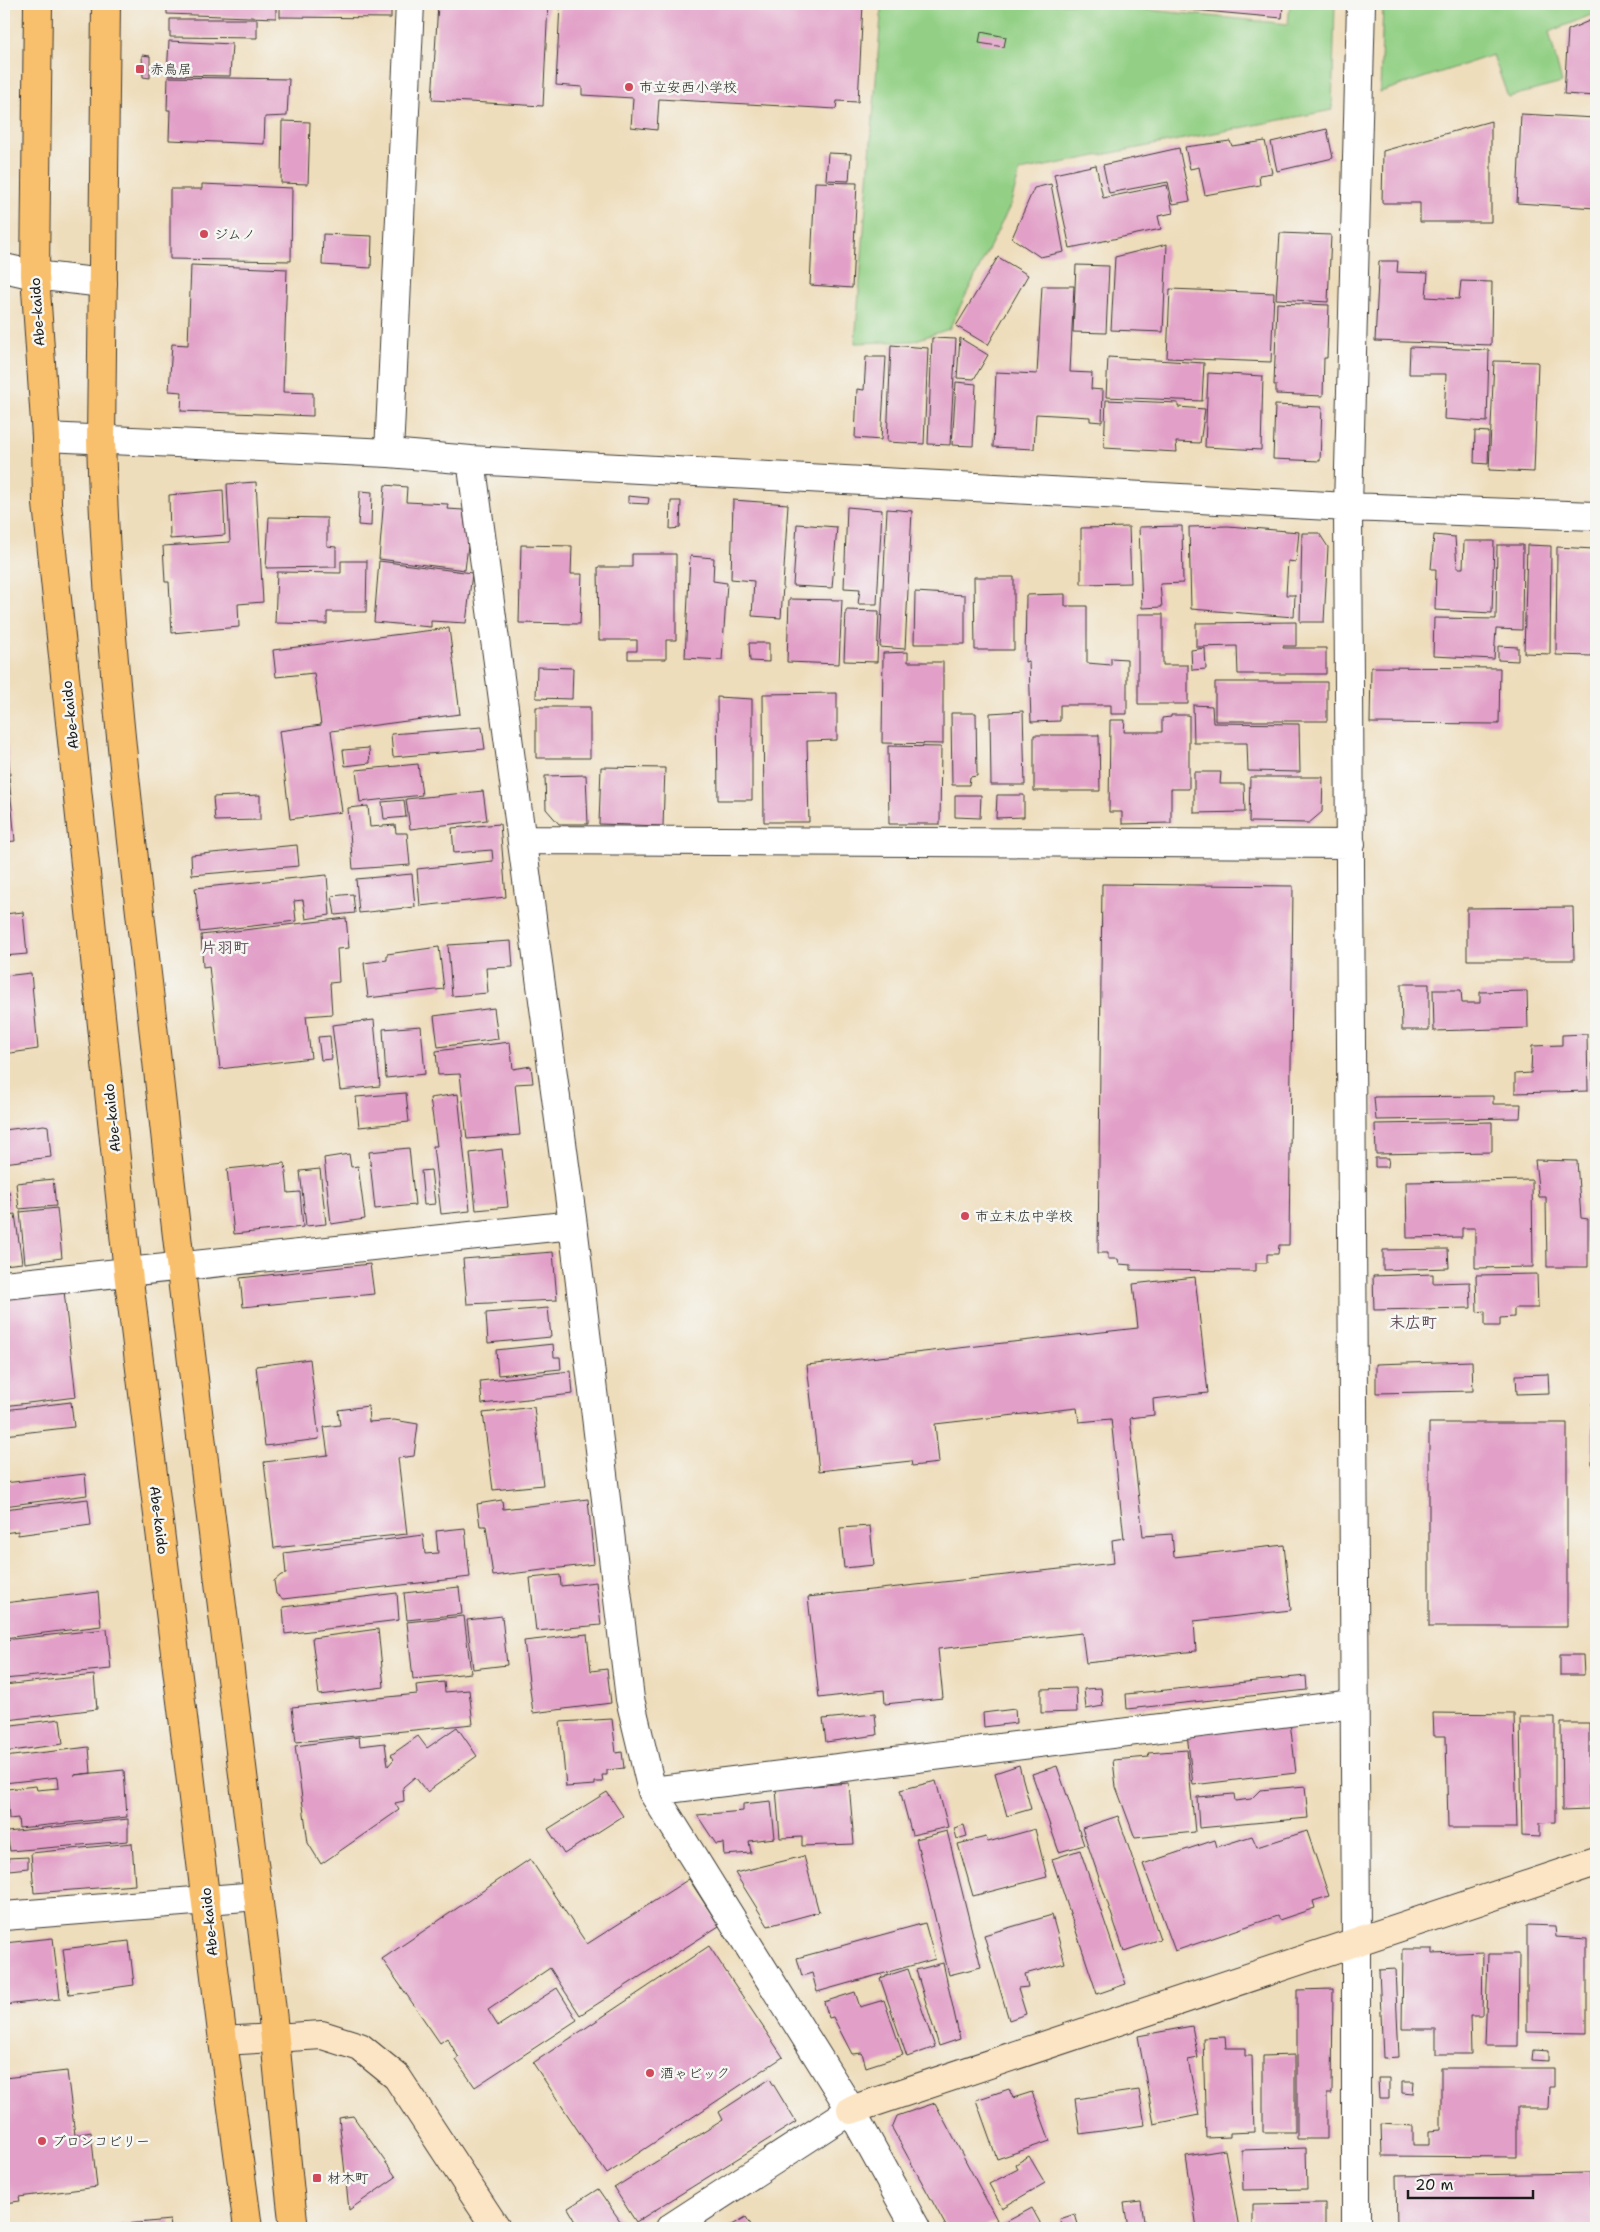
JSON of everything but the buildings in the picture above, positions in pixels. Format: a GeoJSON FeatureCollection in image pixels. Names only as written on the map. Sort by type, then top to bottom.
{"type":"FeatureCollection","features":[{"type":"Feature","properties":{"kind":"main road","name":"Abe-kaido"},"geometry":{"type":"LineString","coordinates":[[38,4],[34,275],[46,437],[47,504],[128,1272],[223,2041],[248,2228]]}},
{"type":"Feature","properties":{"kind":"main road"},"geometry":{"type":"LineString","coordinates":[[106,4],[101,440],[103,509],[122,742],[180,1268],[275,2036],[282,2126],[294,2228]]}},
{"type":"Feature","properties":{"kind":"street"},"geometry":{"type":"LineString","coordinates":[[389,453],[410,4]]}},
{"type":"Feature","properties":{"kind":"street"},"geometry":{"type":"LineString","coordinates":[[1356,2228],[1348,506],[1361,4]]}},
{"type":"Feature","properties":{"kind":"street"},"geometry":{"type":"LineString","coordinates":[[4,268],[34,275],[103,282]]}},
{"type":"Feature","properties":{"kind":"street"},"geometry":{"type":"LineString","coordinates":[[46,437],[389,453],[471,460],[1348,506],[1596,516]]}},
{"type":"Feature","properties":{"kind":"street"},"geometry":{"type":"LineString","coordinates":[[471,460],[573,1225],[630,1700],[652,1790],[852,2110],[916,2228]]}},
{"type":"Feature","properties":{"kind":"street"},"geometry":{"type":"LineString","coordinates":[[522,840],[1350,844]]}},
{"type":"Feature","properties":{"kind":"street"},"geometry":{"type":"LineString","coordinates":[[4,1285],[180,1268],[573,1225]]}},
{"type":"Feature","properties":{"kind":"street"},"geometry":{"type":"LineString","coordinates":[[652,1790],[1353,1704]]}},
{"type":"Feature","properties":{"kind":"street"},"geometry":{"type":"LineString","coordinates":[[670,2228],[852,2110],[1356,1940],[1596,1862]]}},
{"type":"Feature","properties":{"kind":"street"},"geometry":{"type":"LineString","coordinates":[[4,1916],[258,1896]]}},
{"type":"Feature","properties":{"kind":"street"},"geometry":{"type":"LineString","coordinates":[[223,2041],[275,2036],[322,2035],[360,2047],[398,2077],[496,2228]]}},
{"type":"Feature","properties":{"kind":"green space"},"geometry":{"type":"Polygon","coordinates":[[[882,4],[1140,4],[1140,9],[1288,24],[1290,4],[1335,4],[1332,110],[1020,171],[1010,206],[949,329],[913,341],[855,343],[882,4]]]}},
{"type":"Feature","properties":{"kind":"green space"},"geometry":{"type":"Polygon","coordinates":[[[1383,4],[1596,4],[1596,13],[1549,32],[1562,83],[1508,97],[1493,55],[1380,92],[1383,4]]]}},
{"type":"Feature","properties":{"kind":"place","name":"赤鳥居"},"geometry":{"type":"Point","coordinates":[140,69]}},
{"type":"Feature","properties":{"kind":"place","name":"市立安西小学校"},"geometry":{"type":"Point","coordinates":[629,87]}},
{"type":"Feature","properties":{"kind":"place","name":"ジムノ"},"geometry":{"type":"Point","coordinates":[204,234]}},
{"type":"Feature","properties":{"kind":"place","name":"市立末広中学校"},"geometry":{"type":"Point","coordinates":[965,1216]}},
{"type":"Feature","properties":{"kind":"place","name":"酒ゃビック"},"geometry":{"type":"Point","coordinates":[650,2073]}},
{"type":"Feature","properties":{"kind":"place","name":"ブロンコビリー"},"geometry":{"type":"Point","coordinates":[42,2141]}},
{"type":"Feature","properties":{"kind":"place","name":"材木町"},"geometry":{"type":"Point","coordinates":[317,2178]}},
{"type":"Feature","properties":{"kind":"district","name":"片羽町"},"geometry":{"type":"Point","coordinates":[225,947]}},
{"type":"Feature","properties":{"kind":"district","name":"末広町"},"geometry":{"type":"Point","coordinates":[1413,1322]}}]}
